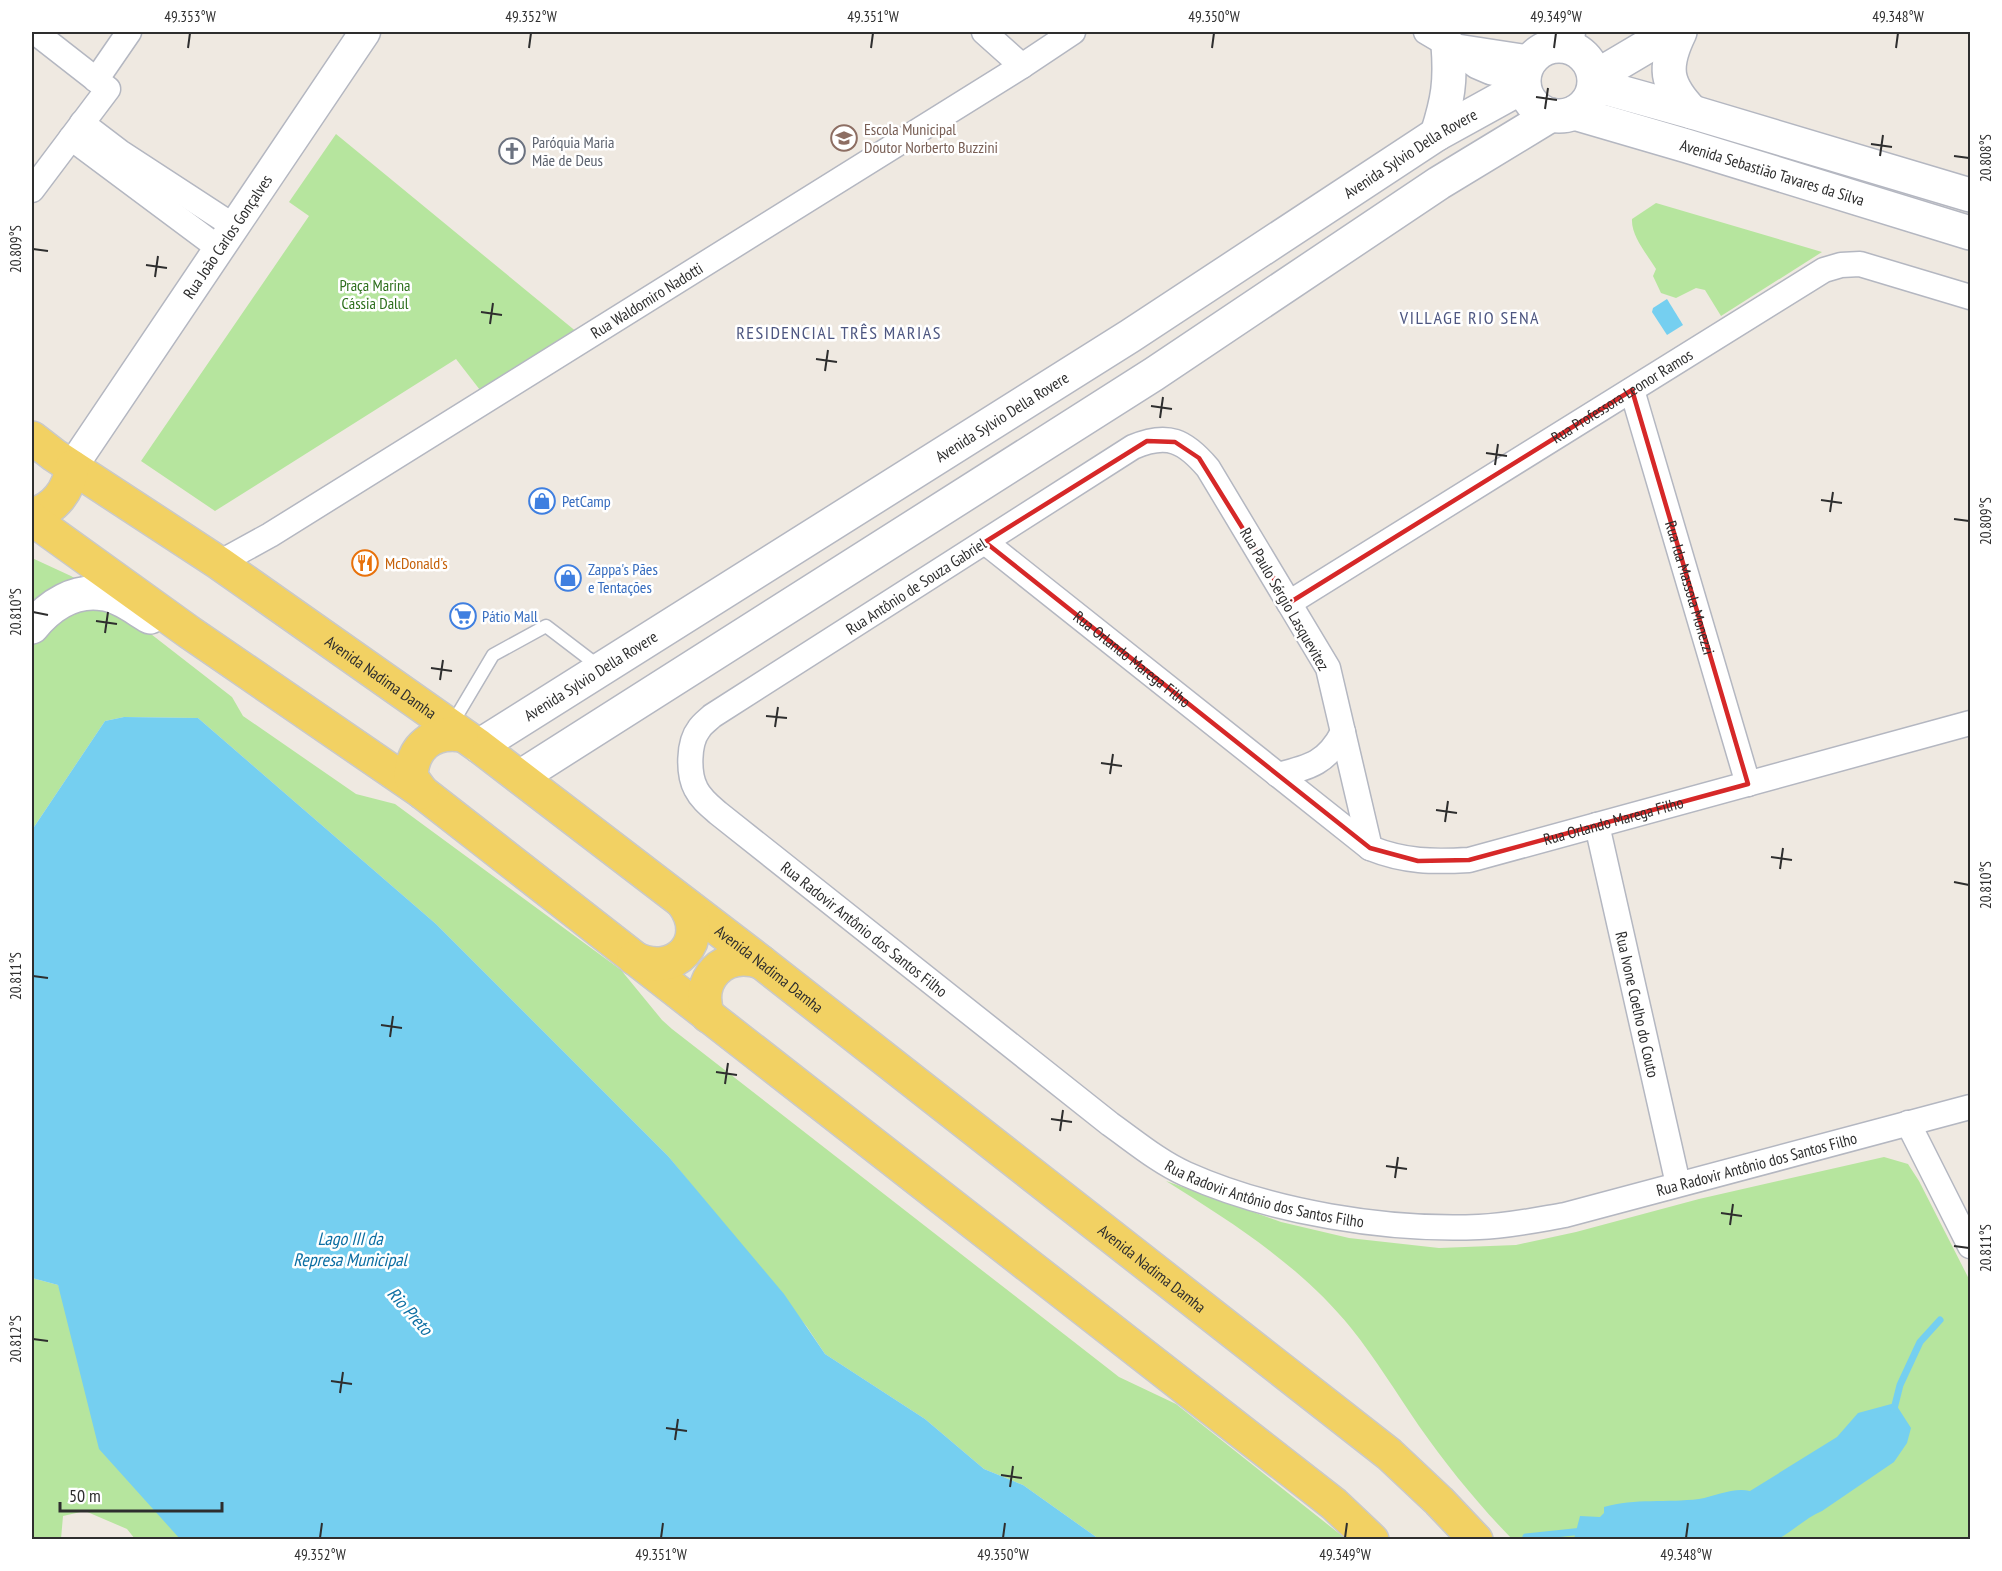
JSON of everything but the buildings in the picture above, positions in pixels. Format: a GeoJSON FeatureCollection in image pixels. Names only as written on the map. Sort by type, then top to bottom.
{"type":"FeatureCollection","features":[{"type":"Feature","properties":{"kind":"main road"},"geometry":{"type":"LineString","coordinates":[[1595,81],[1671,32]]}},
{"type":"Feature","properties":{"kind":"main road"},"geometry":{"type":"LineString","coordinates":[[1680,32],[1670,56],[1669,75],[1676,93],[1692,112]]}},
{"type":"Feature","properties":{"kind":"main road"},"geometry":{"type":"LineString","coordinates":[[1437,38],[1450,70],[1447,102],[1437,134]]}},
{"type":"Feature","properties":{"kind":"main road"},"geometry":{"type":"LineString","coordinates":[[520,777],[1154,374],[1439,183],[1590,99],[1595,81],[1580,40],[1552,46],[1539,52],[1526,75],[1529,99],[1533,104],[1562,114]]}},
{"type":"Feature","properties":{"kind":"main road","name":"Avenida Sylvio Della Rovere"},"geometry":{"type":"LineString","coordinates":[[463,736],[602,669],[1130,336],[1526,75]]}},
{"type":"Feature","properties":{"kind":"main road","name":"Avenida Sebastião Tavares da Silva"},"geometry":{"type":"LineString","coordinates":[[1595,81],[1971,195]]}},
{"type":"Feature","properties":{"kind":"main road","name":"Avenida Sebastião Tavares da Silva"},"geometry":{"type":"LineString","coordinates":[[1562,114],[1688,146],[1971,233]]}},
{"type":"Feature","properties":{"kind":"main road"},"geometry":{"type":"LineString","coordinates":[[1130,336],[1154,374]]}},
{"type":"Feature","properties":{"kind":"main road"},"geometry":{"type":"LineString","coordinates":[[62,451],[68,484],[58,499],[32,517],[189,632],[422,792],[1334,1504],[1372,1539]]}},
{"type":"Feature","properties":{"kind":"main road","name":"Avenida Nadima Damha"},"geometry":{"type":"LineString","coordinates":[[62,451],[520,777],[761,962],[1389,1454],[1476,1539]]}},
{"type":"Feature","properties":{"kind":"main road"},"geometry":{"type":"LineString","coordinates":[[32,627],[53,606],[79,593],[105,594],[120,599],[153,618],[189,632]]}},
{"type":"Feature","properties":{"kind":"main road"},"geometry":{"type":"LineString","coordinates":[[602,669],[628,708]]}},
{"type":"Feature","properties":{"kind":"main road"},"geometry":{"type":"LineString","coordinates":[[422,792],[411,777],[413,761],[421,746],[434,737],[451,734],[463,736]]}},
{"type":"Feature","properties":{"kind":"main road"},"geometry":{"type":"LineString","coordinates":[[634,958],[654,965],[675,960],[683,953],[689,946],[693,928],[689,910],[683,903]]}},
{"type":"Feature","properties":{"kind":"main road"},"geometry":{"type":"LineString","coordinates":[[708,1016],[705,1007],[705,987],[716,969],[732,960],[742,958],[761,962]]}},
{"type":"Feature","properties":{"kind":"street"},"geometry":{"type":"LineString","coordinates":[[32,190],[108,89],[35,32]]}},
{"type":"Feature","properties":{"kind":"street"},"geometry":{"type":"LineString","coordinates":[[96,80],[129,32]]}},
{"type":"Feature","properties":{"kind":"street","name":"Rua João Carlos Gonçalves"},"geometry":{"type":"LineString","coordinates":[[62,451],[227,238],[365,32]]}},
{"type":"Feature","properties":{"kind":"street"},"geometry":{"type":"LineString","coordinates":[[984,32],[1022,66]]}},
{"type":"Feature","properties":{"kind":"street","name":"Rua Waldomiro Nadotti"},"geometry":{"type":"LineString","coordinates":[[219,563],[270,534],[1073,32]]}},
{"type":"Feature","properties":{"kind":"street"},"geometry":{"type":"LineString","coordinates":[[1437,38],[1526,75]]}},
{"type":"Feature","properties":{"kind":"street"},"geometry":{"type":"LineString","coordinates":[[76,130],[120,152],[227,238]]}},
{"type":"Feature","properties":{"kind":"street","name":"Rua Professora Leonor Ramos"},"geometry":{"type":"LineString","coordinates":[[1289,603],[1824,270],[1841,265],[1860,264],[1971,297]]}},
{"type":"Feature","properties":{"kind":"street","name":"Rua Ida Massola Monezzi"},"geometry":{"type":"LineString","coordinates":[[1632,390],[1748,784]]}},
{"type":"Feature","properties":{"kind":"street","name":"Rua Antônio de Souza Gabriel"},"geometry":{"type":"LineString","coordinates":[[691,770],[692,749],[698,730],[712,716],[1133,447],[1147,441],[1175,442]]}},
{"type":"Feature","properties":{"kind":"street","name":"Rua Paulo Sérgio Lasquevitez"},"geometry":{"type":"LineString","coordinates":[[1175,442],[1189,447],[1208,468],[1328,668],[1370,848]]}},
{"type":"Feature","properties":{"kind":"street","name":"Rua Orlando Marega Filho"},"geometry":{"type":"LineString","coordinates":[[985,542],[1370,848],[1392,857],[1418,861],[1469,860],[1971,723]]}},
{"type":"Feature","properties":{"kind":"street"},"geometry":{"type":"LineString","coordinates":[[1278,775],[1317,764],[1335,748],[1343,732]]}},
{"type":"Feature","properties":{"kind":"street","name":"Rua Radovir Antônio dos Santos Filho"},"geometry":{"type":"LineString","coordinates":[[691,770],[695,788],[718,813],[1110,1124],[1184,1173],[1256,1199],[1364,1222],[1478,1227],[1521,1223],[1564,1215],[1908,1123],[1969,1110]]}},
{"type":"Feature","properties":{"kind":"street","name":"Rua Ivone Coelho do Couto"},"geometry":{"type":"LineString","coordinates":[[1597,825],[1678,1184]]}},
{"type":"Feature","properties":{"kind":"street"},"geometry":{"type":"LineString","coordinates":[[1908,1123],[1971,1246]]}},
{"type":"Feature","properties":{"kind":"lane"},"geometry":{"type":"LineString","coordinates":[[463,736],[493,655],[546,626],[602,669]]}},
{"type":"Feature","properties":{"kind":"highlighted area"},"geometry":{"type":"Polygon","coordinates":[[[1632,390],[1748,784],[1469,860],[1418,861],[1370,848],[985,542],[1147,441],[1175,442],[1199,458],[1289,603],[1632,390]]]}},
{"type":"Feature","properties":{"kind":"green space","name":"Praça Marina Cássia Dalul"},"geometry":{"type":"Polygon","coordinates":[[[336,134],[578,333],[480,390],[456,359],[215,511],[141,461],[309,216],[289,202],[336,134]]]}},
{"type":"Feature","properties":{"kind":"green space"},"geometry":{"type":"Polygon","coordinates":[[[1656,203],[1822,252],[1721,316],[1705,290],[1696,288],[1676,298],[1661,293],[1653,276],[1656,269],[1644,251],[1632,225],[1632,219],[1656,203]]]}},
{"type":"Feature","properties":{"kind":"green space"},"geometry":{"type":"Polygon","coordinates":[[[32,558],[93,589],[232,697],[243,716],[356,794],[395,804],[621,970],[672,1029],[1119,1377],[1176,1404],[1346,1539],[1099,1539],[1023,1485],[984,1469],[925,1419],[825,1354],[807,1327],[668,1156],[436,924],[198,718],[124,717],[105,721],[32,830],[32,558]]]}},
{"type":"Feature","properties":{"kind":"green space"},"geometry":{"type":"Polygon","coordinates":[[[1884,1157],[1908,1164],[1970,1281],[1970,1539],[1512,1539],[1452,1470],[1369,1352],[1331,1306],[1288,1265],[1265,1247],[1166,1181],[1281,1222],[1349,1238],[1439,1248],[1516,1245],[1576,1232],[1699,1199],[1884,1157]]]}},
{"type":"Feature","properties":{"kind":"green space"},"geometry":{"type":"Polygon","coordinates":[[[32,1278],[58,1285],[180,1539],[135,1539],[127,1529],[85,1511],[63,1516],[61,1539],[32,1539],[32,1278]]]}},
{"type":"Feature","properties":{"kind":"water"},"geometry":{"type":"Polygon","coordinates":[[[1667,299],[1683,325],[1667,335],[1652,312],[1653,308],[1667,299]]]}},
{"type":"Feature","properties":{"kind":"water","name":"Lago III da Represa Municipal"},"geometry":{"type":"Polygon","coordinates":[[[124,717],[198,718],[436,924],[668,1156],[784,1294],[825,1354],[925,1419],[984,1469],[1023,1485],[1099,1539],[180,1539],[99,1449],[58,1285],[32,1278],[32,830],[105,721],[124,717]]]}},
{"type":"Feature","properties":{"kind":"water"},"geometry":{"type":"Polygon","coordinates":[[[1895,1403],[1911,1428],[1907,1443],[1894,1462],[1778,1539],[1574,1539],[1580,1516],[1600,1517],[1604,1513],[1604,1507],[1627,1503],[1699,1499],[1731,1491],[1750,1491],[1837,1437],[1858,1413],[1895,1403]]]}},
{"type":"Feature","properties":{"kind":"waterway"},"geometry":{"type":"LineString","coordinates":[[1894,1409],[1900,1385],[1920,1342],[1940,1320]]}},
{"type":"Feature","properties":{"kind":"waterway"},"geometry":{"type":"LineString","coordinates":[[1526,1537],[1583,1531]]}},
{"type":"Feature","properties":{"kind":"place","name":"Escola Municipal Doutor Norberto Buzzini"},"geometry":{"type":"Point","coordinates":[844,138]}},
{"type":"Feature","properties":{"kind":"place","name":"Paróquia Maria Mãe de Deus"},"geometry":{"type":"Point","coordinates":[512,151]}},
{"type":"Feature","properties":{"kind":"place","name":"PetCamp"},"geometry":{"type":"Point","coordinates":[542,501]}},
{"type":"Feature","properties":{"kind":"place","name":"McDonald's"},"geometry":{"type":"Point","coordinates":[365,563]}},
{"type":"Feature","properties":{"kind":"place","name":"Zappa's Pães e Tentações"},"geometry":{"type":"Point","coordinates":[568,578]}},
{"type":"Feature","properties":{"kind":"place","name":"Pátio Mall"},"geometry":{"type":"Point","coordinates":[463,616]}},
{"type":"Feature","properties":{"kind":"district","name":"VILLAGE RIO SENA"},"geometry":{"type":"Point","coordinates":[1470,317]}},
{"type":"Feature","properties":{"kind":"district","name":"RESIDENCIAL TRÊS MARIAS"},"geometry":{"type":"Point","coordinates":[839,332]}},
{"type":"Feature","properties":{"kind":"water label","name":"Rio Preto"},"geometry":{"type":"Point","coordinates":[410,1311]}}]}
